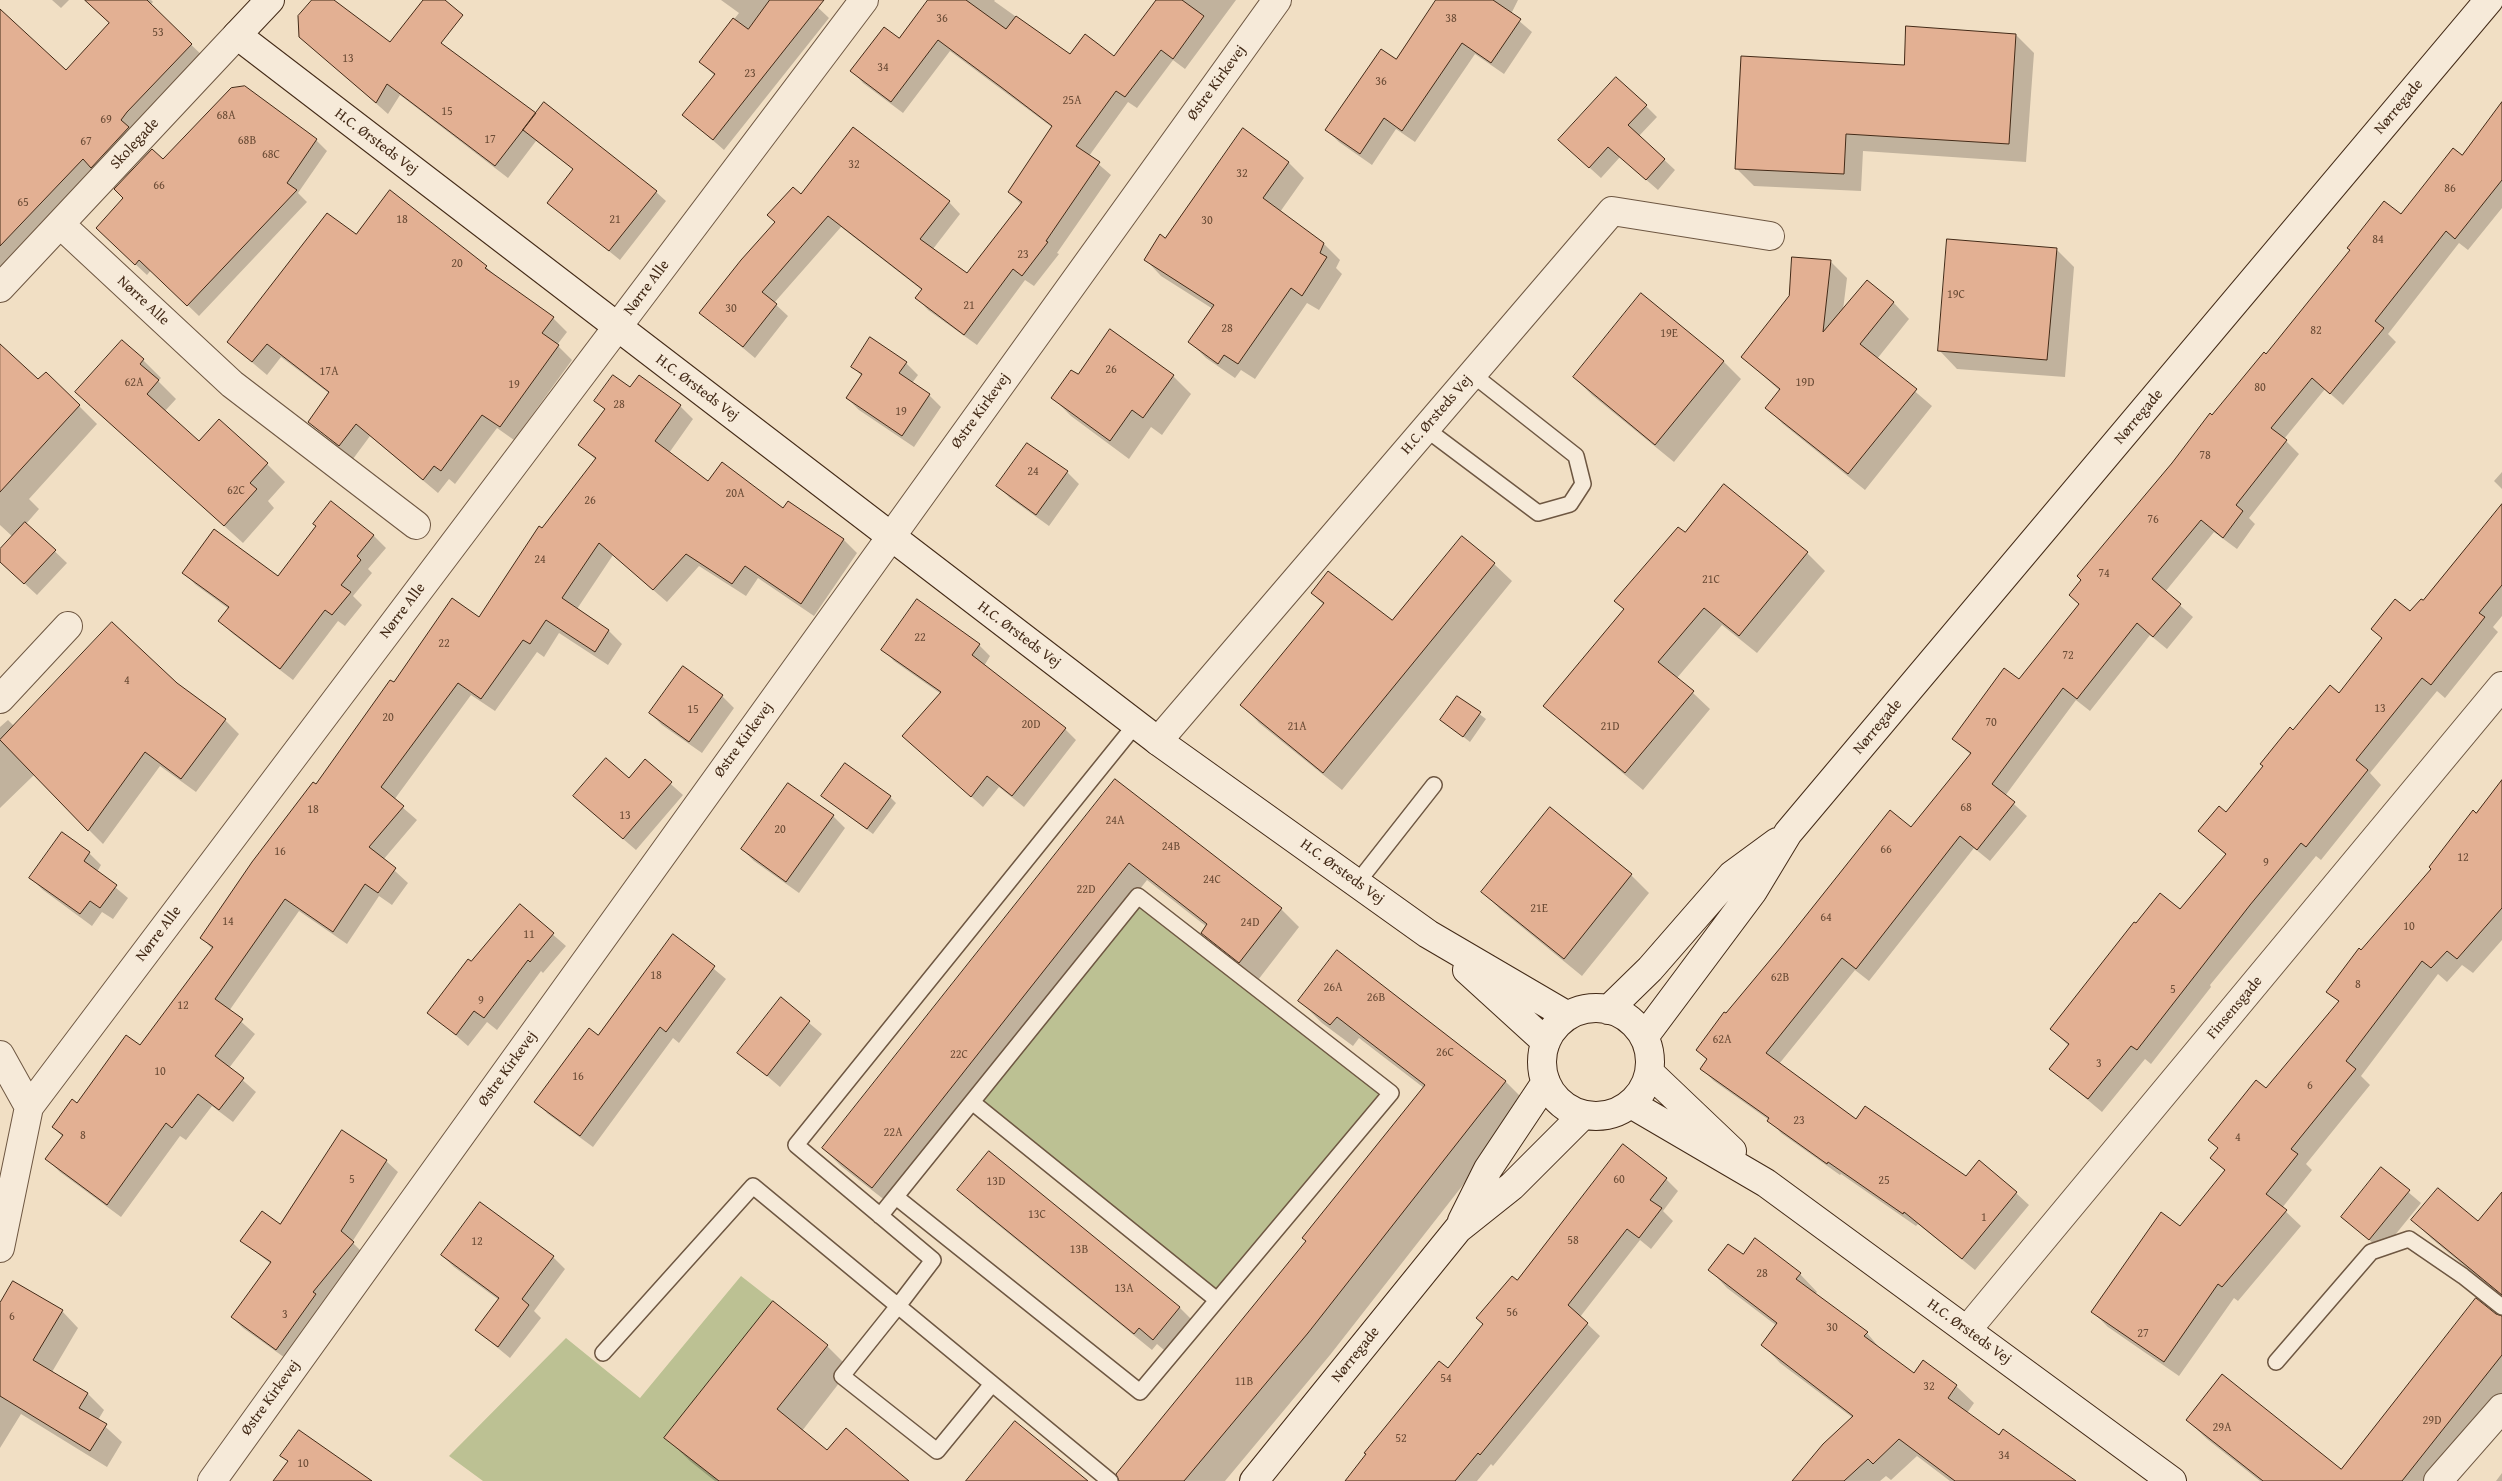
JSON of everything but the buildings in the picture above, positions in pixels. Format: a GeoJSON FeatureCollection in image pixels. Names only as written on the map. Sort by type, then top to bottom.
{"type":"FeatureCollection","features":[{"type":"Feature","properties":{"kind":"street","name":"Skolegade"},"geometry":{"type":"LineString","coordinates":[[0,288],[270,0]]}},
{"type":"Feature","properties":{"kind":"street","name":"Nørre Alle"},"geometry":{"type":"LineString","coordinates":[[0,1248],[29,1108],[864,0]]}},
{"type":"Feature","properties":{"kind":"street","name":"Østre Kirkevej"},"geometry":{"type":"LineString","coordinates":[[212,1481],[1277,0]]}},
{"type":"Feature","properties":{"kind":"street","name":"Nørregade"},"geometry":{"type":"LineString","coordinates":[[1644,1037],[1753,891],[1788,834],[2489,0]]}},
{"type":"Feature","properties":{"kind":"street","name":"H.C. Ørsteds Vej"},"geometry":{"type":"LineString","coordinates":[[237,36],[1158,741],[1428,934],[1568,1016]]}},
{"type":"Feature","properties":{"kind":"street","name":"H.C. Ørsteds Vej"},"geometry":{"type":"LineString","coordinates":[[1158,741],[1612,211],[1770,236]]}},
{"type":"Feature","properties":{"kind":"street","name":"Nørre Alle"},"geometry":{"type":"LineString","coordinates":[[60,224],[232,384],[416,524]]}},
{"type":"Feature","properties":{"kind":"street"},"geometry":{"type":"LineString","coordinates":[[0,698],[68,626]]}},
{"type":"Feature","properties":{"kind":"street","name":"Finsensgade"},"geometry":{"type":"LineString","coordinates":[[1968,1330],[2502,686]]}},
{"type":"Feature","properties":{"kind":"street","name":"Nørregade"},"geometry":{"type":"LineString","coordinates":[[1608,1010],[1650,969],[1732,875],[1788,834]]}},
{"type":"Feature","properties":{"kind":"street","name":"H.C. Ørsteds Vej"},"geometry":{"type":"LineString","coordinates":[[1428,934],[1546,1042]]}},
{"type":"Feature","properties":{"kind":"street"},"geometry":{"type":"LineString","coordinates":[[1581,1010],[1608,1010],[1629,1020],[1644,1037],[1650,1055],[1650,1073],[1643,1090],[1631,1104],[1608,1115],[1583,1115],[1560,1103],[1546,1082],[1542,1055],[1554,1027],[1568,1016],[1581,1010]]}},
{"type":"Feature","properties":{"kind":"street"},"geometry":{"type":"LineString","coordinates":[[0,1055],[29,1108]]}},
{"type":"Feature","properties":{"kind":"street","name":"H.C. Ørsteds Vej"},"geometry":{"type":"LineString","coordinates":[[1650,1073],[1766,1183]]}},
{"type":"Feature","properties":{"kind":"street","name":"Nørregade"},"geometry":{"type":"LineString","coordinates":[[1254,1481],[1458,1229],[1488,1169],[1546,1082]]}},
{"type":"Feature","properties":{"kind":"street","name":"H.C. Ørsteds Vej"},"geometry":{"type":"LineString","coordinates":[[1631,1104],[1766,1183],[2172,1481]]}},
{"type":"Feature","properties":{"kind":"street","name":"Nørregade"},"geometry":{"type":"LineString","coordinates":[[1458,1229],[1512,1186],[1583,1115]]}},
{"type":"Feature","properties":{"kind":"street"},"geometry":{"type":"LineString","coordinates":[[2438,1481],[2499,1417]]}},
{"type":"Feature","properties":{"kind":"lane"},"geometry":{"type":"LineString","coordinates":[[1426,429],[1538,513],[1570,504],[1583,484],[1576,456],[1472,374]]}},
{"type":"Feature","properties":{"kind":"lane"},"geometry":{"type":"LineString","coordinates":[[992,1384],[937,1450],[842,1376],[933,1260],[796,1145],[1136,724]]}},
{"type":"Feature","properties":{"kind":"lane"},"geometry":{"type":"LineString","coordinates":[[1357,883],[1434,785]]}},
{"type":"Feature","properties":{"kind":"lane"},"geometry":{"type":"LineString","coordinates":[[880,1216],[1138,896],[1391,1094],[1140,1392],[896,1197]]}},
{"type":"Feature","properties":{"kind":"lane"},"geometry":{"type":"LineString","coordinates":[[972,1102],[1217,1300]]}},
{"type":"Feature","properties":{"kind":"lane"},"geometry":{"type":"LineString","coordinates":[[603,1353],[753,1186],[1110,1481]]}},
{"type":"Feature","properties":{"kind":"lane"},"geometry":{"type":"LineString","coordinates":[[2276,1362],[2371,1252],[2409,1239],[2463,1276],[2502,1307]]}},
{"type":"Feature","properties":{"kind":"green space"},"geometry":{"type":"Polygon","coordinates":[[[1138,896],[1391,1093],[1217,1300],[972,1102],[1138,896]]]}},
{"type":"Feature","properties":{"kind":"green space"},"geometry":{"type":"Polygon","coordinates":[[[741,1276],[773,1301],[719,1481],[483,1481],[449,1456],[566,1338],[640,1398],[741,1276]]]}}]}
